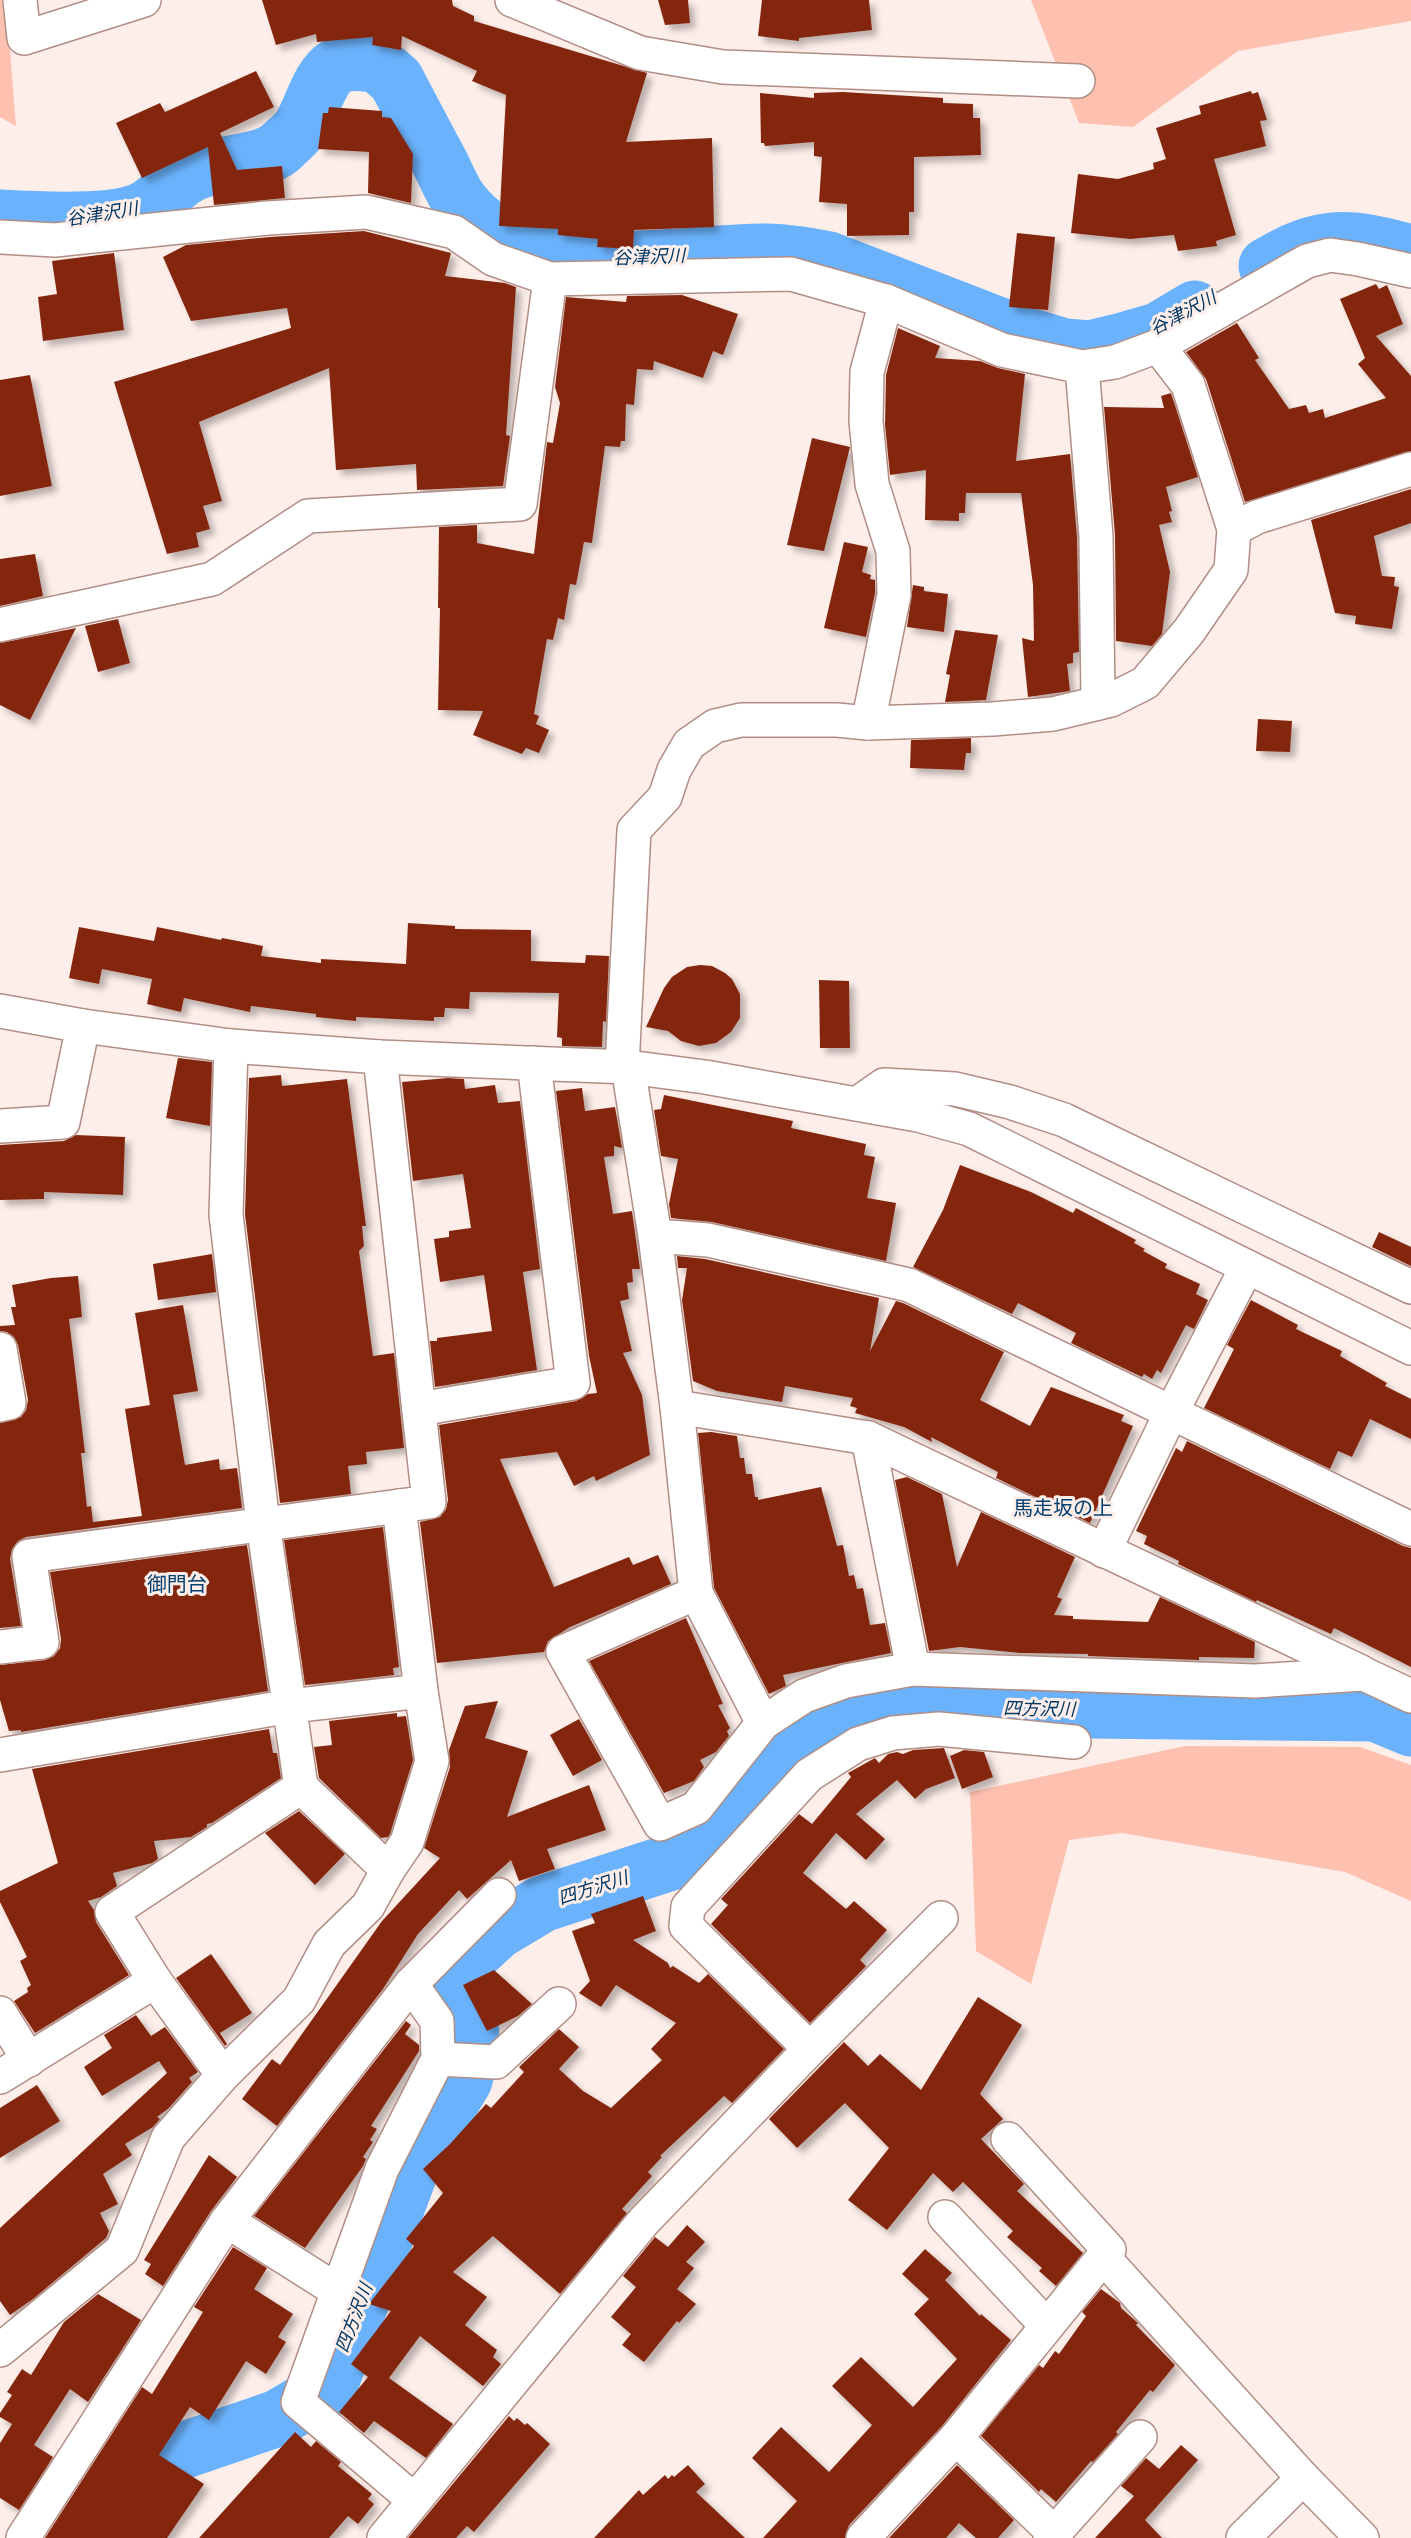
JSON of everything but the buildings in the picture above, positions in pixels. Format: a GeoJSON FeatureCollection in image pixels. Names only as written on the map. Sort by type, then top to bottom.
{"type":"FeatureCollection","features":[{"type":"Feature","properties":{"kind":"street"},"geometry":{"type":"LineString","coordinates":[[20,0],[24,38],[144,0]]}},
{"type":"Feature","properties":{"kind":"street"},"geometry":{"type":"LineString","coordinates":[[518,1],[640,53],[723,67],[1078,81]]}},
{"type":"Feature","properties":{"kind":"street"},"geometry":{"type":"LineString","coordinates":[[0,237],[56,240],[268,218],[366,213],[454,232],[493,259],[550,279],[791,274],[886,301],[1002,350],[1082,367],[1115,362],[1158,346],[1307,261],[1330,255],[1411,271]]}},
{"type":"Feature","properties":{"kind":"street"},"geometry":{"type":"LineString","coordinates":[[0,625],[212,579],[308,516],[520,504],[550,279]]}},
{"type":"Feature","properties":{"kind":"street"},"geometry":{"type":"LineString","coordinates":[[868,723],[894,595],[893,551],[872,484],[866,421],[867,372],[886,301]]}},
{"type":"Feature","properties":{"kind":"street"},"geometry":{"type":"LineString","coordinates":[[762,1723],[696,1593],[677,1407],[655,1236],[625,1067],[634,830],[665,797],[674,770],[689,744],[715,726],[741,720],[837,720],[868,723],[993,719],[1053,714],[1112,700],[1145,683],[1189,631],[1231,570],[1234,529],[1188,385],[1158,346]]}},
{"type":"Feature","properties":{"kind":"street"},"geometry":{"type":"LineString","coordinates":[[1082,367],[1096,536],[1098,703]]}},
{"type":"Feature","properties":{"kind":"street"},"geometry":{"type":"LineString","coordinates":[[1234,529],[1257,517],[1411,469]]}},
{"type":"Feature","properties":{"kind":"street"},"geometry":{"type":"LineString","coordinates":[[0,1011],[83,1026],[231,1046],[380,1057],[625,1067],[705,1077],[918,1115],[969,1129],[1411,1348]]}},
{"type":"Feature","properties":{"kind":"street"},"geometry":{"type":"LineString","coordinates":[[0,1126],[63,1122],[83,1026]]}},
{"type":"Feature","properties":{"kind":"street"},"geometry":{"type":"LineString","coordinates":[[231,1046],[226,1215],[263,1523],[302,1787],[388,1870]]}},
{"type":"Feature","properties":{"kind":"street"},"geometry":{"type":"LineString","coordinates":[[0,1647],[42,1642],[29,1556],[429,1502],[380,1057]]}},
{"type":"Feature","properties":{"kind":"street"},"geometry":{"type":"LineString","coordinates":[[419,1409],[573,1383],[534,1064]]}},
{"type":"Feature","properties":{"kind":"street"},"geometry":{"type":"LineString","coordinates":[[857,1104],[884,1085],[955,1089],[1010,1102],[1064,1120],[1411,1287]]}},
{"type":"Feature","properties":{"kind":"street"},"geometry":{"type":"LineString","coordinates":[[655,1236],[708,1240],[909,1285],[1411,1529]]}},
{"type":"Feature","properties":{"kind":"street"},"geometry":{"type":"LineString","coordinates":[[1104,1551],[1247,1267]]}},
{"type":"Feature","properties":{"kind":"street"},"geometry":{"type":"LineString","coordinates":[[0,1349],[9,1403],[0,1405]]}},
{"type":"Feature","properties":{"kind":"street"},"geometry":{"type":"LineString","coordinates":[[677,1407],[868,1438],[1411,1696]]}},
{"type":"Feature","properties":{"kind":"street"},"geometry":{"type":"LineString","coordinates":[[868,1438],[913,1669]]}},
{"type":"Feature","properties":{"kind":"street"},"geometry":{"type":"LineString","coordinates":[[0,2350],[122,2250],[168,2138],[223,2075],[299,2000],[329,1944],[368,1906],[407,1842],[432,1761],[421,1691],[399,1506]]}},
{"type":"Feature","properties":{"kind":"street"},"geometry":{"type":"LineString","coordinates":[[696,1593],[563,1652],[660,1824],[696,1808],[762,1723],[804,1696],[846,1681],[913,1669],[1255,1681],[1364,1674]]}},
{"type":"Feature","properties":{"kind":"street"},"geometry":{"type":"LineString","coordinates":[[0,1755],[291,1707],[421,1691]]}},
{"type":"Feature","properties":{"kind":"street"},"geometry":{"type":"LineString","coordinates":[[810,2049],[686,1926],[688,1907],[809,1775],[858,1744],[893,1733],[939,1729],[1074,1742]]}},
{"type":"Feature","properties":{"kind":"street"},"geometry":{"type":"LineString","coordinates":[[223,2075],[155,1981],[112,1912],[302,1787]]}},
{"type":"Feature","properties":{"kind":"street"},"geometry":{"type":"LineString","coordinates":[[23,2538],[227,2221],[411,1984],[499,1895]]}},
{"type":"Feature","properties":{"kind":"street"},"geometry":{"type":"LineString","coordinates":[[384,2538],[645,2221],[810,2049],[941,1918]]}},
{"type":"Feature","properties":{"kind":"street"},"geometry":{"type":"LineString","coordinates":[[0,2077],[155,1981]]}},
{"type":"Feature","properties":{"kind":"street"},"geometry":{"type":"LineString","coordinates":[[411,1984],[437,2021],[438,2059],[382,2169],[298,2402],[414,2500]]}},
{"type":"Feature","properties":{"kind":"street"},"geometry":{"type":"LineString","coordinates":[[438,2059],[496,2062],[559,2004]]}},
{"type":"Feature","properties":{"kind":"street"},"geometry":{"type":"LineString","coordinates":[[0,2013],[29,2060]]}},
{"type":"Feature","properties":{"kind":"street"},"geometry":{"type":"LineString","coordinates":[[863,2538],[956,2438],[1109,2250],[1008,2139]]}},
{"type":"Feature","properties":{"kind":"street"},"geometry":{"type":"LineString","coordinates":[[945,2217],[1047,2326]]}},
{"type":"Feature","properties":{"kind":"street"},"geometry":{"type":"LineString","coordinates":[[227,2221],[338,2291]]}},
{"type":"Feature","properties":{"kind":"street"},"geometry":{"type":"LineString","coordinates":[[1103,2257],[1303,2478],[1362,2538]]}},
{"type":"Feature","properties":{"kind":"street"},"geometry":{"type":"LineString","coordinates":[[956,2438],[1052,2535],[1140,2437]]}},
{"type":"Feature","properties":{"kind":"street"},"geometry":{"type":"LineString","coordinates":[[1243,2538],[1303,2478]]}},
{"type":"Feature","properties":{"kind":"shaded area"},"geometry":{"type":"Polygon","coordinates":[[[0,0],[6,0],[16,126],[0,117],[0,0]]]}},
{"type":"Feature","properties":{"kind":"shaded area"},"geometry":{"type":"Polygon","coordinates":[[[1031,0],[1411,0],[1411,21],[1238,51],[1133,127],[1079,123],[1031,0]]]}},
{"type":"Feature","properties":{"kind":"shaded area"},"geometry":{"type":"Polygon","coordinates":[[[1185,1746],[1360,1747],[1411,1765],[1411,1901],[1345,1872],[1122,1833],[1069,1840],[1031,1984],[976,1951],[970,1792],[1185,1746]]]}},
{"type":"Feature","properties":{"kind":"waterway","name":"谷津沢川"},"geometry":{"type":"LineString","coordinates":[[0,218],[92,219],[111,218],[141,211],[192,174],[263,157],[280,148],[300,128],[320,86],[331,71],[342,64],[364,63],[378,66],[396,80],[460,201],[488,228],[522,246],[561,255],[602,259],[645,259],[766,252],[814,257],[829,260],[1018,333],[1065,347],[1090,349],[1158,331],[1195,309]]}},
{"type":"Feature","properties":{"kind":"waterway","name":"谷津沢川"},"geometry":{"type":"LineString","coordinates":[[1267,266],[1304,248],[1337,241],[1370,243],[1411,253]]}},
{"type":"Feature","properties":{"kind":"waterway","name":"四方沢川"},"geometry":{"type":"LineString","coordinates":[[128,2538],[173,2454],[278,2418],[328,2389],[411,2168],[464,2080],[472,2051],[470,2024],[456,1988],[456,1969],[497,1931],[542,1904],[693,1855],[730,1828],[799,1748],[866,1719],[909,1708],[1375,1713],[1411,1728]]}},
{"type":"Feature","properties":{"kind":"district","name":"馬走坂の上"},"geometry":{"type":"Point","coordinates":[1063,1508]}},
{"type":"Feature","properties":{"kind":"district","name":"御門台"},"geometry":{"type":"Point","coordinates":[177,1584]}}]}
